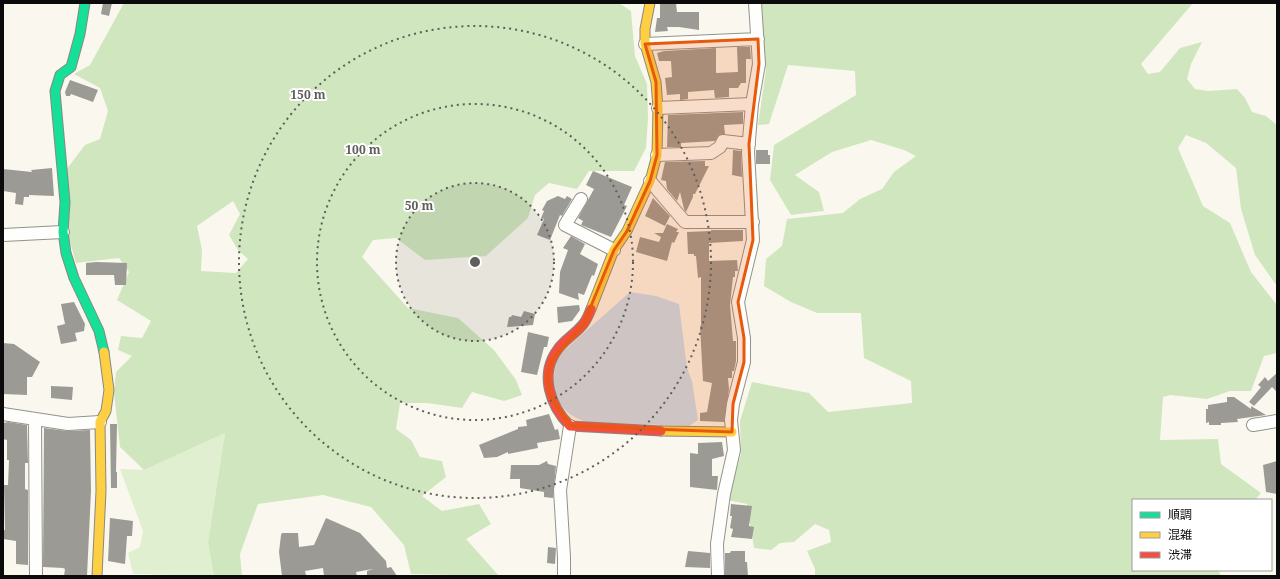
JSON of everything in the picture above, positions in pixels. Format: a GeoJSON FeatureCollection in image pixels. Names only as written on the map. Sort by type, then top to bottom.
{"type":"FeatureCollection","features":[{"type":"Feature","properties":{"kind":"street"},"geometry":{"type":"LineString","coordinates":[[85,3],[80,34],[71,67],[60,75],[55,91],[65,202],[63,232],[66,253],[74,278],[99,331],[106,360],[109,390],[106,411],[100,422],[100,491],[97,576]]}},
{"type":"Feature","properties":{"kind":"street"},"geometry":{"type":"LineString","coordinates":[[650,3],[645,29],[645,44],[648,62],[656,82],[658,108],[657,155],[650,181],[627,231],[614,250],[595,301],[584,324],[558,349],[551,360],[547,377],[549,394],[562,418],[570,426],[680,432],[732,432]]}},
{"type":"Feature","properties":{"kind":"street"},"geometry":{"type":"LineString","coordinates":[[718,576],[717,544],[724,494],[734,450],[732,432],[733,404],[744,362],[744,338],[738,302],[753,240],[749,144],[752,104],[759,64],[755,3]]}},
{"type":"Feature","properties":{"kind":"street"},"geometry":{"type":"LineString","coordinates":[[645,44],[758,39]]}},
{"type":"Feature","properties":{"kind":"street"},"geometry":{"type":"LineString","coordinates":[[658,108],[752,104]]}},
{"type":"Feature","properties":{"kind":"street"},"geometry":{"type":"LineString","coordinates":[[657,155],[711,153],[720,147],[723,141],[749,144]]}},
{"type":"Feature","properties":{"kind":"street"},"geometry":{"type":"LineString","coordinates":[[650,181],[685,222],[753,222]]}},
{"type":"Feature","properties":{"kind":"street"},"geometry":{"type":"LineString","coordinates":[[581,199],[565,225],[614,250]]}},
{"type":"Feature","properties":{"kind":"street"},"geometry":{"type":"LineString","coordinates":[[3,235],[63,232]]}},
{"type":"Feature","properties":{"kind":"street"},"geometry":{"type":"LineString","coordinates":[[3,414],[68,424],[100,422]]}},
{"type":"Feature","properties":{"kind":"street"},"geometry":{"type":"LineString","coordinates":[[35,419],[36,576]]}},
{"type":"Feature","properties":{"kind":"street"},"geometry":{"type":"LineString","coordinates":[[1253,425],[1277,421]]}},
{"type":"Feature","properties":{"kind":"street"},"geometry":{"type":"LineString","coordinates":[[564,576],[560,490],[570,426]]}},
{"type":"Feature","properties":{"kind":"highlighted area"},"geometry":{"type":"Polygon","coordinates":[[[758,39],[759,64],[749,144],[753,240],[738,302],[744,338],[744,362],[733,404],[732,432],[570,426],[549,394],[547,377],[551,361],[584,323],[614,250],[627,231],[650,181],[657,155],[656,82],[645,44],[758,39]]]}},
{"type":"Feature","properties":{"kind":"green space"},"geometry":{"type":"Polygon","coordinates":[[[124,3],[619,3],[631,11],[635,56],[647,84],[648,118],[646,148],[634,171],[589,171],[577,189],[549,183],[535,195],[528,218],[486,256],[425,260],[396,238],[373,240],[362,257],[408,308],[458,318],[494,350],[516,380],[522,395],[504,401],[472,392],[462,408],[427,403],[400,403],[396,429],[411,440],[420,457],[442,461],[446,477],[422,496],[442,511],[479,504],[491,524],[466,539],[499,576],[411,574],[404,545],[371,507],[323,495],[258,504],[240,554],[242,576],[214,576],[208,542],[225,433],[144,470],[120,447],[114,393],[116,372],[132,356],[118,350],[121,336],[142,338],[151,321],[117,300],[129,272],[119,258],[76,263],[66,228],[66,170],[85,145],[100,139],[108,111],[100,88],[74,74],[90,65],[124,3]],[[233,201],[197,226],[202,250],[201,271],[236,273],[248,259],[238,250],[229,235],[240,214],[233,201]]]}},
{"type":"Feature","properties":{"kind":"green space"},"geometry":{"type":"Polygon","coordinates":[[[761,3],[1193,3],[1141,64],[1148,74],[1160,72],[1180,48],[1202,42],[1191,64],[1187,79],[1195,89],[1208,91],[1237,89],[1245,98],[1252,112],[1266,116],[1277,125],[1277,286],[1255,255],[1241,209],[1236,168],[1206,143],[1186,135],[1178,148],[1203,206],[1230,223],[1251,272],[1277,305],[1277,353],[1264,356],[1251,391],[1230,391],[1207,399],[1170,395],[1163,397],[1160,440],[1218,439],[1221,464],[1261,493],[1256,499],[1132,499],[1132,571],[1218,571],[1221,576],[815,576],[815,569],[807,551],[831,542],[829,530],[815,524],[794,542],[780,543],[771,550],[754,548],[747,504],[727,500],[741,454],[740,421],[752,382],[809,393],[828,412],[912,403],[911,381],[864,358],[861,313],[817,313],[791,302],[764,286],[766,259],[782,246],[787,219],[843,213],[860,199],[882,189],[894,172],[916,156],[904,150],[871,140],[832,152],[795,175],[819,192],[824,211],[791,215],[770,180],[774,145],[856,95],[855,71],[788,65],[769,124],[758,125],[766,70],[761,3]]]}},
{"type":"Feature","properties":{"kind":"green space"},"geometry":{"type":"Polygon","coordinates":[[[225,433],[208,542],[214,576],[133,574],[128,553],[140,547],[143,531],[120,469],[144,470],[225,433]]]}},
{"type":"Feature","properties":{"kind":"water"},"geometry":{"type":"Polygon","coordinates":[[[630,292],[656,296],[679,304],[687,368],[692,381],[698,420],[689,426],[586,422],[567,411],[560,404],[556,396],[554,377],[559,355],[630,292]]]}},
{"type":"Feature","properties":{"kind":"building"},"geometry":{"type":"Polygon","coordinates":[[[103,3],[112,3],[109,16],[101,14],[103,3]]]}},
{"type":"Feature","properties":{"kind":"building"},"geometry":{"type":"Polygon","coordinates":[[[660,3],[676,3],[677,12],[699,12],[699,30],[667,27],[668,31],[655,32],[657,18],[660,18],[660,3]]]}},
{"type":"Feature","properties":{"kind":"building"},"geometry":{"type":"Polygon","coordinates":[[[737,47],[750,47],[751,59],[746,59],[746,83],[741,83],[738,88],[729,88],[729,97],[715,98],[714,90],[688,92],[688,99],[680,100],[680,94],[667,95],[665,78],[672,77],[671,61],[659,61],[657,53],[664,51],[716,48],[716,73],[738,72],[737,47]]]}},
{"type":"Feature","properties":{"kind":"building"},"geometry":{"type":"Polygon","coordinates":[[[70,80],[98,90],[93,102],[71,94],[70,96],[66,96],[65,92],[70,80]]]}},
{"type":"Feature","properties":{"kind":"building"},"geometry":{"type":"Polygon","coordinates":[[[743,112],[743,124],[724,125],[725,134],[719,135],[715,141],[681,143],[681,147],[667,147],[668,115],[743,112]]]}},
{"type":"Feature","properties":{"kind":"building"},"geometry":{"type":"Polygon","coordinates":[[[733,150],[741,151],[742,177],[732,175],[733,150]]]}},
{"type":"Feature","properties":{"kind":"building"},"geometry":{"type":"Polygon","coordinates":[[[756,150],[768,150],[768,155],[770,155],[770,164],[756,164],[756,150]]]}},
{"type":"Feature","properties":{"kind":"building"},"geometry":{"type":"Polygon","coordinates":[[[705,161],[705,166],[709,166],[695,194],[693,194],[686,212],[680,192],[677,201],[667,189],[666,181],[661,180],[665,162],[705,161]]]}},
{"type":"Feature","properties":{"kind":"building"},"geometry":{"type":"Polygon","coordinates":[[[52,168],[54,196],[29,195],[29,197],[24,197],[23,205],[15,204],[16,193],[3,191],[3,169],[32,172],[31,170],[52,168]]]}},
{"type":"Feature","properties":{"kind":"building"},"geometry":{"type":"Polygon","coordinates":[[[593,171],[632,187],[624,205],[627,206],[611,237],[581,225],[583,221],[578,218],[594,189],[586,185],[593,171]]]}},
{"type":"Feature","properties":{"kind":"building"},"geometry":{"type":"Polygon","coordinates":[[[558,196],[565,199],[567,196],[572,199],[562,216],[560,215],[550,240],[537,235],[544,219],[541,218],[544,211],[542,210],[547,201],[558,196]]]}},
{"type":"Feature","properties":{"kind":"building"},"geometry":{"type":"Polygon","coordinates":[[[653,198],[670,216],[665,226],[645,216],[653,198]]]}},
{"type":"Feature","properties":{"kind":"building"},"geometry":{"type":"Polygon","coordinates":[[[667,224],[678,229],[676,232],[679,232],[674,243],[672,242],[667,261],[636,252],[640,237],[659,242],[661,237],[654,233],[663,233],[667,224]]]}},
{"type":"Feature","properties":{"kind":"building"},"geometry":{"type":"Polygon","coordinates":[[[743,230],[743,241],[709,243],[709,261],[737,260],[738,271],[735,271],[735,277],[733,277],[730,305],[733,341],[736,341],[736,361],[734,371],[732,371],[732,378],[728,378],[729,389],[724,422],[700,421],[700,413],[707,412],[712,383],[703,381],[700,326],[701,277],[698,278],[696,256],[694,256],[694,254],[688,254],[687,232],[743,230]]]}},
{"type":"Feature","properties":{"kind":"building"},"geometry":{"type":"Polygon","coordinates":[[[571,236],[585,244],[580,254],[598,264],[594,276],[592,275],[584,295],[578,293],[579,300],[559,293],[560,272],[568,250],[563,248],[571,236]]]}},
{"type":"Feature","properties":{"kind":"building"},"geometry":{"type":"Polygon","coordinates":[[[86,263],[127,263],[126,285],[115,285],[114,275],[86,275],[86,263]]]}},
{"type":"Feature","properties":{"kind":"building"},"geometry":{"type":"Polygon","coordinates":[[[74,302],[85,324],[84,331],[75,333],[77,341],[61,344],[57,326],[65,324],[61,304],[74,302]]]}},
{"type":"Feature","properties":{"kind":"building"},"geometry":{"type":"Polygon","coordinates":[[[579,305],[580,310],[572,321],[558,323],[557,307],[579,305]]]}},
{"type":"Feature","properties":{"kind":"building"},"geometry":{"type":"Polygon","coordinates":[[[524,311],[535,314],[533,325],[507,327],[509,317],[512,315],[521,317],[524,311]]]}},
{"type":"Feature","properties":{"kind":"building"},"geometry":{"type":"Polygon","coordinates":[[[528,332],[549,337],[547,347],[544,347],[537,375],[521,372],[528,332]]]}},
{"type":"Feature","properties":{"kind":"building"},"geometry":{"type":"Polygon","coordinates":[[[3,343],[14,344],[40,362],[32,377],[27,377],[27,395],[3,394],[3,343]]]}},
{"type":"Feature","properties":{"kind":"building"},"geometry":{"type":"Polygon","coordinates":[[[1277,373],[1277,392],[1272,387],[1254,406],[1249,402],[1261,387],[1258,385],[1265,377],[1268,381],[1277,373]]]}},
{"type":"Feature","properties":{"kind":"building"},"geometry":{"type":"Polygon","coordinates":[[[51,386],[73,387],[72,400],[51,398],[51,386]]]}},
{"type":"Feature","properties":{"kind":"building"},"geometry":{"type":"Polygon","coordinates":[[[1227,397],[1234,397],[1251,409],[1251,406],[1266,415],[1237,419],[1238,422],[1221,423],[1221,425],[1209,425],[1209,422],[1206,423],[1206,409],[1208,409],[1208,405],[1227,402],[1227,397]]]}},
{"type":"Feature","properties":{"kind":"building"},"geometry":{"type":"Polygon","coordinates":[[[549,414],[555,430],[558,429],[560,439],[537,443],[538,448],[508,454],[508,452],[497,457],[484,458],[479,445],[518,429],[518,427],[527,426],[526,420],[549,414]]]}},
{"type":"Feature","properties":{"kind":"building"},"geometry":{"type":"Polygon","coordinates":[[[8,422],[27,425],[28,463],[25,463],[25,489],[28,490],[28,565],[16,564],[16,541],[3,539],[3,530],[5,530],[4,485],[8,485],[9,460],[7,460],[7,440],[3,439],[3,423],[8,422]]]}},
{"type":"Feature","properties":{"kind":"building"},"geometry":{"type":"Polygon","coordinates":[[[110,424],[117,424],[117,488],[111,488],[110,424]]]}},
{"type":"Feature","properties":{"kind":"building"},"geometry":{"type":"Polygon","coordinates":[[[44,428],[67,431],[90,430],[91,491],[87,576],[64,576],[65,569],[63,568],[43,567],[44,428]]]}},
{"type":"Feature","properties":{"kind":"building"},"geometry":{"type":"Polygon","coordinates":[[[722,442],[724,456],[712,459],[712,476],[718,476],[717,490],[690,487],[690,453],[698,454],[698,443],[722,442]]]}},
{"type":"Feature","properties":{"kind":"building"},"geometry":{"type":"Polygon","coordinates":[[[547,461],[548,464],[556,466],[553,498],[544,497],[544,492],[520,488],[520,479],[510,479],[511,465],[539,465],[547,461]]]}},
{"type":"Feature","properties":{"kind":"building"},"geometry":{"type":"Polygon","coordinates":[[[1277,461],[1277,494],[1266,492],[1263,465],[1277,461]]]}},
{"type":"Feature","properties":{"kind":"building"},"geometry":{"type":"Polygon","coordinates":[[[731,504],[752,506],[749,526],[754,527],[752,539],[731,537],[733,529],[730,528],[732,516],[730,516],[731,504]]]}},
{"type":"Feature","properties":{"kind":"building"},"geometry":{"type":"Polygon","coordinates":[[[110,518],[133,521],[132,536],[127,536],[125,564],[108,561],[110,518]]]}},
{"type":"Feature","properties":{"kind":"building"},"geometry":{"type":"Polygon","coordinates":[[[326,518],[360,533],[386,561],[387,568],[391,567],[397,576],[367,576],[367,571],[373,569],[356,572],[357,576],[324,576],[323,568],[305,571],[306,575],[282,576],[279,552],[282,533],[298,533],[299,547],[314,545],[326,518]]]}},
{"type":"Feature","properties":{"kind":"building"},"geometry":{"type":"Polygon","coordinates":[[[548,547],[556,548],[555,564],[547,563],[548,547]]]}},
{"type":"Feature","properties":{"kind":"building"},"geometry":{"type":"Polygon","coordinates":[[[688,551],[710,553],[710,568],[685,567],[688,551]]]}},
{"type":"Feature","properties":{"kind":"building"},"geometry":{"type":"Polygon","coordinates":[[[731,551],[745,551],[745,562],[747,562],[748,576],[725,576],[725,553],[730,553],[731,551]]]}},
{"type":"Feature","properties":{"kind":"traffic: fast"},"geometry":{"type":"LineString","coordinates":[[85,3],[80,34],[71,67],[60,75],[55,91],[65,202],[63,232],[66,253],[74,278],[99,331],[104,352]]}},
{"type":"Feature","properties":{"kind":"traffic: slow"},"geometry":{"type":"LineString","coordinates":[[591,309],[614,250],[627,231],[650,181],[657,155],[658,108],[656,82],[645,44],[645,29],[650,3]]}},
{"type":"Feature","properties":{"kind":"traffic: slow"},"geometry":{"type":"LineString","coordinates":[[97,576],[101,491],[100,422],[106,411],[109,390],[104,352]]}},
{"type":"Feature","properties":{"kind":"traffic: slow"},"geometry":{"type":"LineString","coordinates":[[661,431],[732,432]]}},
{"type":"Feature","properties":{"kind":"traffic: jam"},"geometry":{"type":"LineString","coordinates":[[591,309],[584,323],[561,345],[552,359],[548,379],[549,389],[557,409],[570,426],[661,431]]}}]}
